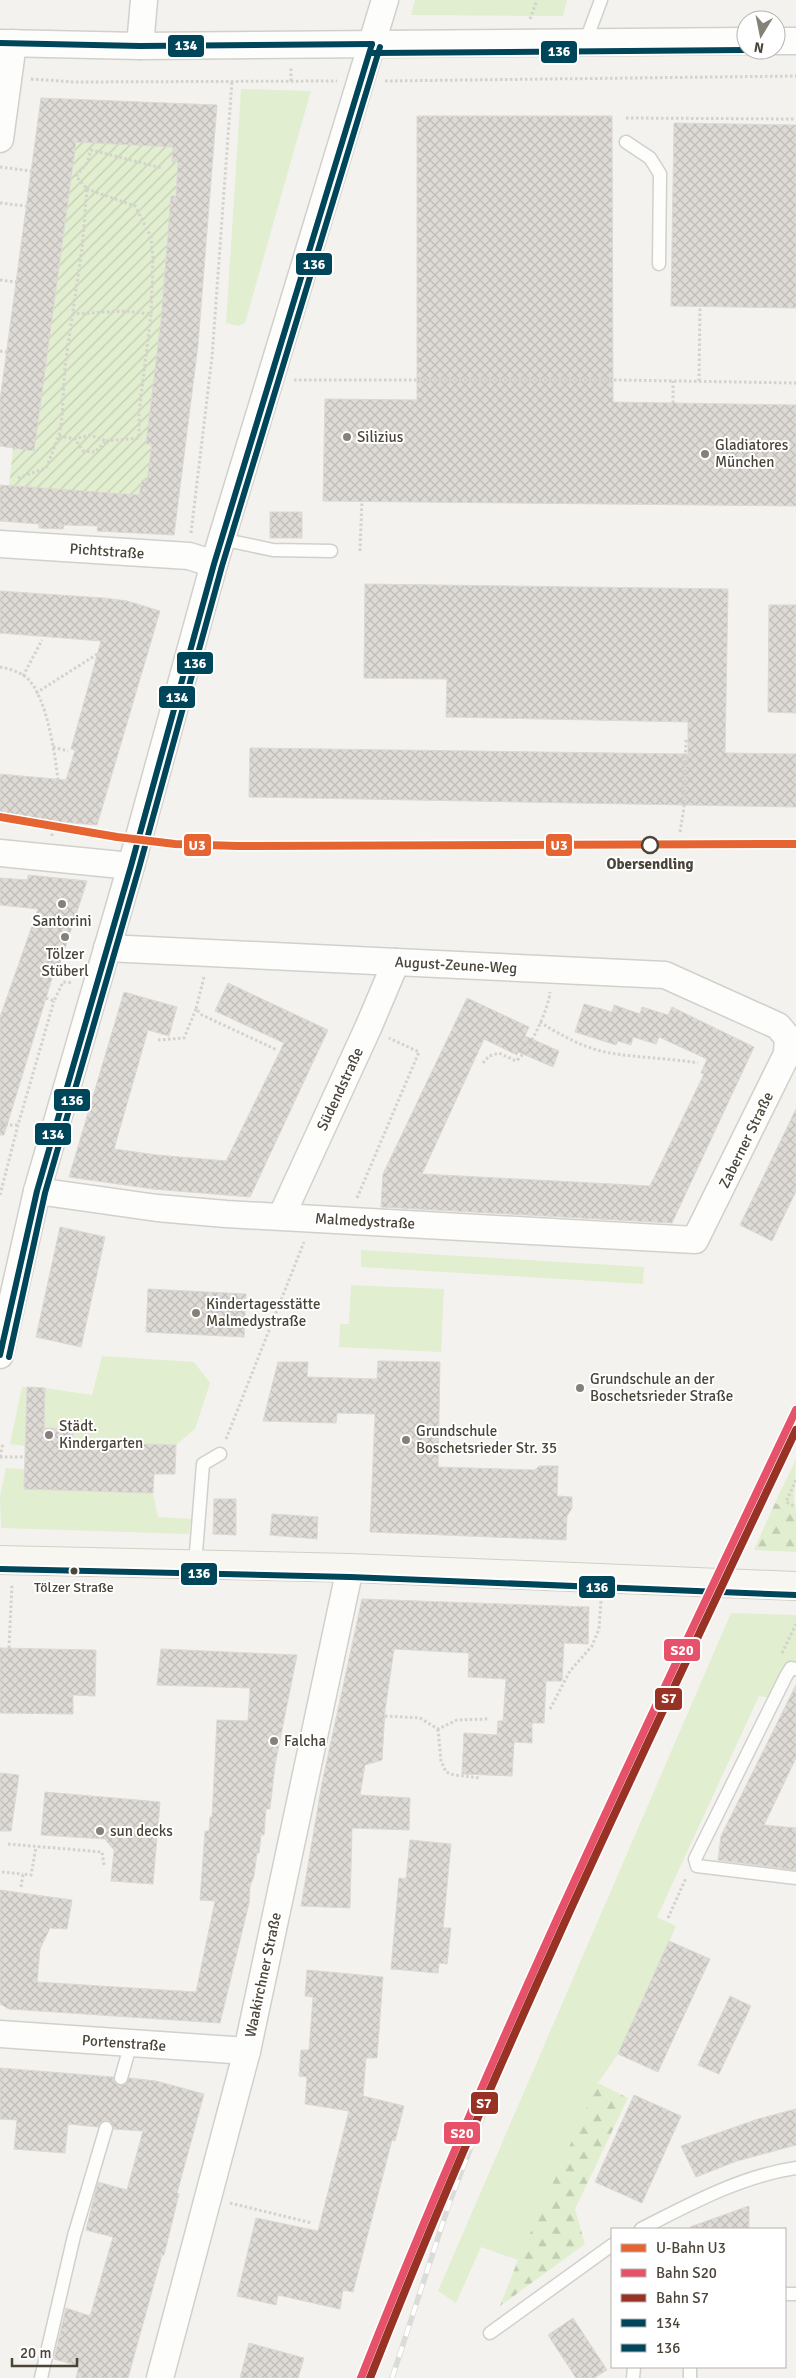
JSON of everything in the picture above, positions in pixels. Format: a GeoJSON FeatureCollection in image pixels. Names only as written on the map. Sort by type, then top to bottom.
{"type":"FeatureCollection","features":[{"type":"Feature","properties":{"kind":"main road"},"geometry":{"type":"LineString","coordinates":[[6,1571],[195,1565],[350,1568],[796,1586]]}},
{"type":"Feature","properties":{"kind":"street"},"geometry":{"type":"LineString","coordinates":[[140,46],[144,0]]}},
{"type":"Feature","properties":{"kind":"street"},"geometry":{"type":"LineString","coordinates":[[0,1355],[37,1191],[131,866],[217,552],[362,81],[385,0]]}},
{"type":"Feature","properties":{"kind":"street"},"geometry":{"type":"LineString","coordinates":[[0,139],[8,78],[6,43],[140,46],[736,41]]}},
{"type":"Feature","properties":{"kind":"street","name":"Pichtstraße"},"geometry":{"type":"LineString","coordinates":[[0,544],[188,556],[217,552]]}},
{"type":"Feature","properties":{"kind":"street"},"geometry":{"type":"LineString","coordinates":[[0,853],[131,866]]}},
{"type":"Feature","properties":{"kind":"street","name":"August-Zeune-Weg"},"geometry":{"type":"LineString","coordinates":[[107,948],[665,975],[778,1026],[788,1038]]}},
{"type":"Feature","properties":{"kind":"street","name":"Südendstraße"},"geometry":{"type":"LineString","coordinates":[[282,1216],[396,962]]}},
{"type":"Feature","properties":{"kind":"street","name":"Zaberner Straße"},"geometry":{"type":"LineString","coordinates":[[695,1240],[787,1054],[788,1038]]}},
{"type":"Feature","properties":{"kind":"street","name":"Malmedystraße"},"geometry":{"type":"LineString","coordinates":[[37,1191],[167,1209],[226,1214],[695,1240]]}},
{"type":"Feature","properties":{"kind":"street","name":"Waakirchner Straße"},"geometry":{"type":"LineString","coordinates":[[160,2378],[247,2051],[350,1568]]}},
{"type":"Feature","properties":{"kind":"street","name":"Portenstraße"},"geometry":{"type":"LineString","coordinates":[[0,2034],[247,2051]]}},
{"type":"Feature","properties":{"kind":"lane"},"geometry":{"type":"LineString","coordinates":[[585,43],[601,0]]}},
{"type":"Feature","properties":{"kind":"lane"},"geometry":{"type":"LineString","coordinates":[[626,142],[650,158],[660,174],[659,264]]}},
{"type":"Feature","properties":{"kind":"lane"},"geometry":{"type":"LineString","coordinates":[[217,552],[273,550],[331,551]]}},
{"type":"Feature","properties":{"kind":"lane"},"geometry":{"type":"LineString","coordinates":[[195,1565],[203,1464],[220,1454]]}},
{"type":"Feature","properties":{"kind":"lane"},"geometry":{"type":"LineString","coordinates":[[796,1668],[791,1668],[786,1676],[695,1859],[697,1866],[796,1878]]}},
{"type":"Feature","properties":{"kind":"lane"},"geometry":{"type":"LineString","coordinates":[[121,2078],[131,2043]]}},
{"type":"Feature","properties":{"kind":"lane"},"geometry":{"type":"LineString","coordinates":[[41,2378],[74,2236],[106,2128]]}},
{"type":"Feature","properties":{"kind":"lane"},"geometry":{"type":"LineString","coordinates":[[644,2228],[705,2196],[780,2170],[796,2168]]}},
{"type":"Feature","properties":{"kind":"lane"},"geometry":{"type":"LineString","coordinates":[[490,2333],[611,2246]]}},
{"type":"Feature","properties":{"kind":"path"},"geometry":{"type":"LineString","coordinates":[[527,26],[537,0]]}},
{"type":"Feature","properties":{"kind":"path"},"geometry":{"type":"LineString","coordinates":[[291,69],[291,81]]}},
{"type":"Feature","properties":{"kind":"path"},"geometry":{"type":"LineString","coordinates":[[8,78],[75,82],[796,76]]}},
{"type":"Feature","properties":{"kind":"path"},"geometry":{"type":"LineString","coordinates":[[188,556],[212,357],[232,81]]}},
{"type":"Feature","properties":{"kind":"path"},"geometry":{"type":"LineString","coordinates":[[626,118],[796,119]]}},
{"type":"Feature","properties":{"kind":"path"},"geometry":{"type":"LineString","coordinates":[[58,436],[75,439],[90,435],[106,441],[139,438],[139,414],[151,314],[153,258],[151,237],[135,206],[87,189],[76,176],[87,163],[91,150],[162,168]]}},
{"type":"Feature","properties":{"kind":"path"},"geometry":{"type":"LineString","coordinates":[[0,167],[31,171]]}},
{"type":"Feature","properties":{"kind":"path"},"geometry":{"type":"LineString","coordinates":[[18,478],[46,468],[58,436],[72,314],[82,249],[87,189]]}},
{"type":"Feature","properties":{"kind":"path"},"geometry":{"type":"LineString","coordinates":[[0,203],[26,206]]}},
{"type":"Feature","properties":{"kind":"path"},"geometry":{"type":"LineString","coordinates":[[0,280],[16,282]]}},
{"type":"Feature","properties":{"kind":"path"},"geometry":{"type":"LineString","coordinates":[[699,382],[700,306]]}},
{"type":"Feature","properties":{"kind":"path"},"geometry":{"type":"LineString","coordinates":[[72,314],[126,312],[151,314]]}},
{"type":"Feature","properties":{"kind":"path"},"geometry":{"type":"LineString","coordinates":[[0,351],[6,352]]}},
{"type":"Feature","properties":{"kind":"path"},"geometry":{"type":"LineString","coordinates":[[270,380],[796,383]]}},
{"type":"Feature","properties":{"kind":"path"},"geometry":{"type":"LineString","coordinates":[[673,381],[673,403]]}},
{"type":"Feature","properties":{"kind":"path"},"geometry":{"type":"LineString","coordinates":[[75,439],[83,451],[95,452],[106,441]]}},
{"type":"Feature","properties":{"kind":"path"},"geometry":{"type":"LineString","coordinates":[[360,551],[362,501]]}},
{"type":"Feature","properties":{"kind":"path"},"geometry":{"type":"LineString","coordinates":[[23,676],[42,640]]}},
{"type":"Feature","properties":{"kind":"path"},"geometry":{"type":"LineString","coordinates":[[36,693],[99,653]]}},
{"type":"Feature","properties":{"kind":"path"},"geometry":{"type":"LineString","coordinates":[[0,667],[11,669],[28,679],[36,693],[48,724],[58,780]]}},
{"type":"Feature","properties":{"kind":"path"},"geometry":{"type":"LineString","coordinates":[[680,832],[684,808],[686,739]]}},
{"type":"Feature","properties":{"kind":"path"},"geometry":{"type":"LineString","coordinates":[[53,747],[68,751]]}},
{"type":"Feature","properties":{"kind":"path"},"geometry":{"type":"LineString","coordinates":[[158,1040],[184,1038],[196,1009],[209,953]]}},
{"type":"Feature","properties":{"kind":"path"},"geometry":{"type":"LineString","coordinates":[[483,1063],[489,1056],[500,1053],[516,1061],[524,1055],[550,997],[552,970]]}},
{"type":"Feature","properties":{"kind":"path"},"geometry":{"type":"LineString","coordinates":[[0,1194],[54,1001]]}},
{"type":"Feature","properties":{"kind":"path"},"geometry":{"type":"LineString","coordinates":[[196,1009],[202,1015],[277,1050]]}},
{"type":"Feature","properties":{"kind":"path"},"geometry":{"type":"LineString","coordinates":[[540,1022],[559,1035],[608,1052],[658,1056],[698,1063]]}},
{"type":"Feature","properties":{"kind":"path"},"geometry":{"type":"LineString","coordinates":[[348,1220],[419,1052],[368,1028]]}},
{"type":"Feature","properties":{"kind":"path"},"geometry":{"type":"LineString","coordinates":[[0,1125],[18,1125]]}},
{"type":"Feature","properties":{"kind":"path"},"geometry":{"type":"LineString","coordinates":[[220,1454],[314,1219]]}},
{"type":"Feature","properties":{"kind":"path"},"geometry":{"type":"LineString","coordinates":[[3,1443],[0,1457],[25,1458]]}},
{"type":"Feature","properties":{"kind":"path"},"geometry":{"type":"LineString","coordinates":[[796,1480],[786,1502],[796,1507]]}},
{"type":"Feature","properties":{"kind":"path"},"geometry":{"type":"LineString","coordinates":[[6,1571],[9,1648]]}},
{"type":"Feature","properties":{"kind":"path"},"geometry":{"type":"LineString","coordinates":[[550,1709],[570,1671],[592,1646],[599,1629],[602,1600]]}},
{"type":"Feature","properties":{"kind":"path"},"geometry":{"type":"LineString","coordinates":[[792,1633],[796,1624]]}},
{"type":"Feature","properties":{"kind":"path"},"geometry":{"type":"LineString","coordinates":[[385,1716],[420,1718],[438,1729]]}},
{"type":"Feature","properties":{"kind":"path"},"geometry":{"type":"LineString","coordinates":[[438,1729],[457,1720],[488,1719]]}},
{"type":"Feature","properties":{"kind":"path"},"geometry":{"type":"LineString","coordinates":[[438,1729],[441,1760],[446,1772],[454,1775],[480,1778]]}},
{"type":"Feature","properties":{"kind":"path"},"geometry":{"type":"LineString","coordinates":[[8,1844],[102,1852],[104,1865]]}},
{"type":"Feature","properties":{"kind":"path"},"geometry":{"type":"LineString","coordinates":[[2,1872],[31,1875],[36,1847]]}},
{"type":"Feature","properties":{"kind":"path"},"geometry":{"type":"LineString","coordinates":[[668,1918],[695,1859]]}},
{"type":"Feature","properties":{"kind":"path"},"geometry":{"type":"LineString","coordinates":[[21,1888],[23,1874]]}},
{"type":"Feature","properties":{"kind":"path"},"geometry":{"type":"LineString","coordinates":[[208,2198],[312,2223]]}},
{"type":"Feature","properties":{"kind":"green space"},"geometry":{"type":"Polygon","coordinates":[[[415,0],[567,0],[563,16],[411,15],[415,0]]]}},
{"type":"Feature","properties":{"kind":"green space"},"geometry":{"type":"Polygon","coordinates":[[[241,89],[311,91],[245,323],[238,326],[226,323],[241,89]]]}},
{"type":"Feature","properties":{"kind":"green space"},"geometry":{"type":"Polygon","coordinates":[[[76,142],[173,147],[172,162],[178,162],[176,196],[171,196],[161,321],[146,443],[152,444],[147,481],[142,481],[139,495],[9,486],[13,448],[34,451],[76,142]]]}},
{"type":"Feature","properties":{"kind":"green space"},"geometry":{"type":"Polygon","coordinates":[[[361,1250],[644,1267],[643,1284],[361,1267],[361,1250]]]}},
{"type":"Feature","properties":{"kind":"green space"},"geometry":{"type":"Polygon","coordinates":[[[351,1285],[444,1289],[441,1352],[339,1347],[340,1324],[349,1324],[351,1285]]]}},
{"type":"Feature","properties":{"kind":"green space"},"geometry":{"type":"Polygon","coordinates":[[[102,1356],[194,1362],[210,1383],[195,1429],[176,1445],[73,1442],[73,1429],[44,1428],[45,1388],[92,1395],[102,1356]]]}},
{"type":"Feature","properties":{"kind":"green space"},"geometry":{"type":"Polygon","coordinates":[[[22,1387],[27,1387],[25,1446],[10,1444],[22,1387]]]}},
{"type":"Feature","properties":{"kind":"green space"},"geometry":{"type":"Polygon","coordinates":[[[796,1459],[794,1500],[796,1513],[775,1503],[796,1459]]]}},
{"type":"Feature","properties":{"kind":"green space"},"geometry":{"type":"Polygon","coordinates":[[[6,1468],[24,1469],[24,1489],[153,1493],[158,1517],[191,1519],[189,1534],[1,1528],[0,1496],[6,1468]]]}},
{"type":"Feature","properties":{"kind":"green space"},"geometry":{"type":"Polygon","coordinates":[[[775,1503],[796,1513],[796,1552],[754,1550],[775,1503]]]}},
{"type":"Feature","properties":{"kind":"green space"},"geometry":{"type":"Polygon","coordinates":[[[731,1613],[796,1615],[796,1663],[789,1662],[772,1698],[759,1696],[657,1917],[676,1926],[672,1936],[618,2054],[598,2083],[518,2260],[481,2247],[456,2303],[438,2291],[731,1613]]]}},
{"type":"Feature","properties":{"kind":"green space"},"geometry":{"type":"Polygon","coordinates":[[[598,2083],[628,2098],[575,2209],[585,2244],[500,2306],[518,2260],[598,2083]]]}},
{"type":"Feature","properties":{"kind":"building"},"geometry":{"type":"Polygon","coordinates":[[[41,98],[217,105],[198,345],[174,535],[97,531],[98,526],[64,525],[63,529],[39,528],[39,524],[0,521],[0,485],[139,495],[142,480],[147,481],[152,444],[146,444],[161,321],[171,196],[176,196],[178,162],[172,162],[173,147],[76,142],[34,451],[0,446],[0,400],[41,98]]]}},
{"type":"Feature","properties":{"kind":"building"},"geometry":{"type":"Polygon","coordinates":[[[417,116],[612,116],[613,402],[796,405],[796,506],[323,501],[325,399],[417,400],[417,116]]]}},
{"type":"Feature","properties":{"kind":"building"},"geometry":{"type":"Polygon","coordinates":[[[674,123],[796,125],[796,308],[671,306],[674,123]]]}},
{"type":"Feature","properties":{"kind":"building"},"geometry":{"type":"Polygon","coordinates":[[[270,512],[302,512],[302,538],[270,538],[270,512]]]}},
{"type":"Feature","properties":{"kind":"building"},"geometry":{"type":"Polygon","coordinates":[[[365,584],[728,589],[725,753],[796,754],[796,807],[249,797],[250,748],[688,754],[688,722],[446,717],[447,679],[364,678],[365,584]]]}},
{"type":"Feature","properties":{"kind":"building"},"geometry":{"type":"Polygon","coordinates":[[[0,591],[104,598],[127,601],[160,611],[97,825],[0,817],[0,774],[66,780],[75,750],[71,749],[101,641],[0,633],[0,591]]]}},
{"type":"Feature","properties":{"kind":"building"},"geometry":{"type":"Polygon","coordinates":[[[769,605],[796,605],[796,713],[768,712],[769,605]]]}},
{"type":"Feature","properties":{"kind":"building"},"geometry":{"type":"Polygon","coordinates":[[[28,875],[87,881],[56,976],[53,975],[4,1135],[0,1135],[0,1017],[38,909],[0,905],[0,878],[28,880],[28,875]]]}},
{"type":"Feature","properties":{"kind":"building"},"geometry":{"type":"Polygon","coordinates":[[[228,983],[328,1030],[250,1197],[153,1189],[69,1177],[124,992],[177,1007],[169,1036],[148,1030],[114,1149],[226,1161],[284,1043],[215,1011],[228,983]]]}},
{"type":"Feature","properties":{"kind":"building"},"geometry":{"type":"Polygon","coordinates":[[[467,998],[529,1027],[525,1036],[559,1051],[553,1067],[518,1052],[517,1055],[484,1039],[422,1174],[650,1186],[704,1074],[701,1073],[707,1059],[659,1037],[656,1044],[633,1037],[631,1045],[618,1041],[616,1045],[575,1032],[584,1004],[612,1012],[614,1005],[640,1014],[642,1007],[668,1015],[672,1007],[754,1047],[672,1223],[381,1207],[383,1174],[467,998]]]}},
{"type":"Feature","properties":{"kind":"building"},"geometry":{"type":"Polygon","coordinates":[[[796,1109],[796,1191],[772,1241],[740,1225],[796,1109]]]}},
{"type":"Feature","properties":{"kind":"building"},"geometry":{"type":"Polygon","coordinates":[[[60,1227],[105,1237],[81,1347],[36,1337],[60,1227]]]}},
{"type":"Feature","properties":{"kind":"building","name":"Kindertagesstätte Malmedystraße"},"geometry":{"type":"Polygon","coordinates":[[[148,1289],[246,1294],[244,1337],[146,1332],[148,1289]]]}},
{"type":"Feature","properties":{"kind":"building","name":"Grundschule Boschetsrieder Str. 35"},"geometry":{"type":"Polygon","coordinates":[[[378,1361],[440,1362],[438,1467],[535,1470],[539,1466],[558,1466],[557,1496],[572,1497],[572,1508],[567,1516],[566,1540],[370,1532],[375,1414],[337,1413],[336,1423],[263,1421],[278,1362],[308,1362],[307,1377],[377,1379],[378,1361]]]}},
{"type":"Feature","properties":{"kind":"building","name":"Städt. Kindergarten"},"geometry":{"type":"Polygon","coordinates":[[[27,1387],[45,1388],[44,1428],[73,1429],[73,1442],[176,1445],[175,1474],[154,1474],[153,1493],[24,1489],[27,1387]]]}},
{"type":"Feature","properties":{"kind":"building"},"geometry":{"type":"Polygon","coordinates":[[[214,1499],[236,1499],[236,1535],[213,1534],[214,1499]]]}},
{"type":"Feature","properties":{"kind":"building"},"geometry":{"type":"Polygon","coordinates":[[[272,1514],[318,1517],[317,1539],[270,1535],[272,1514]]]}},
{"type":"Feature","properties":{"kind":"building"},"geometry":{"type":"Polygon","coordinates":[[[362,1599],[589,1607],[588,1644],[564,1643],[562,1681],[546,1681],[544,1723],[532,1723],[532,1743],[514,1742],[512,1776],[462,1774],[464,1733],[497,1735],[498,1721],[503,1721],[506,1679],[468,1677],[469,1653],[394,1649],[385,1710],[382,1760],[365,1765],[360,1795],[410,1798],[409,1830],[352,1828],[350,1908],[301,1906],[322,1783],[362,1599]]]}},
{"type":"Feature","properties":{"kind":"building"},"geometry":{"type":"Polygon","coordinates":[[[0,1648],[96,1650],[95,1696],[73,1695],[73,1714],[0,1713],[0,1648]]]}},
{"type":"Feature","properties":{"kind":"building"},"geometry":{"type":"Polygon","coordinates":[[[161,1649],[297,1655],[275,1765],[270,1809],[266,1809],[264,1835],[261,1835],[259,1853],[257,1853],[254,1876],[250,1886],[249,1903],[220,2023],[9,2009],[0,2004],[0,1890],[72,1900],[67,1929],[50,1928],[40,1949],[37,1982],[196,1992],[215,1901],[200,1900],[205,1831],[209,1831],[210,1817],[212,1817],[217,1720],[248,1721],[250,1688],[157,1685],[161,1649]]]}},
{"type":"Feature","properties":{"kind":"building"},"geometry":{"type":"Polygon","coordinates":[[[796,1685],[796,1758],[764,1825],[796,1828],[796,1870],[718,1860],[721,1836],[796,1685]]]}},
{"type":"Feature","properties":{"kind":"building"},"geometry":{"type":"Polygon","coordinates":[[[0,1773],[19,1775],[11,1831],[0,1831],[0,1773]]]}},
{"type":"Feature","properties":{"kind":"building","name":"sun decks"},"geometry":{"type":"Polygon","coordinates":[[[45,1792],[160,1802],[153,1884],[111,1881],[114,1850],[105,1839],[41,1835],[45,1792]]]}},
{"type":"Feature","properties":{"kind":"building"},"geometry":{"type":"Polygon","coordinates":[[[410,1840],[451,1844],[443,1928],[451,1928],[447,1964],[439,1963],[438,1973],[391,1969],[399,1878],[406,1879],[410,1840]]]}},
{"type":"Feature","properties":{"kind":"building"},"geometry":{"type":"Polygon","coordinates":[[[669,1941],[710,1959],[658,2072],[618,2054],[669,1941]]]}},
{"type":"Feature","properties":{"kind":"building"},"geometry":{"type":"Polygon","coordinates":[[[307,1970],[383,1977],[377,2058],[366,2058],[363,2096],[404,2106],[395,2141],[392,2140],[353,2292],[343,2290],[340,2309],[278,2295],[276,2305],[237,2296],[256,2218],[318,2231],[349,2111],[305,2104],[307,2077],[299,2076],[301,2050],[309,2050],[313,1997],[305,1996],[307,1970]]]}},
{"type":"Feature","properties":{"kind":"building"},"geometry":{"type":"Polygon","coordinates":[[[730,1996],[751,2006],[719,2074],[698,2065],[730,1996]]]}},
{"type":"Feature","properties":{"kind":"building"},"geometry":{"type":"Polygon","coordinates":[[[0,2068],[113,2077],[115,2083],[119,2086],[126,2084],[129,2078],[156,2081],[204,2094],[177,2193],[179,2194],[164,2255],[162,2255],[128,2378],[76,2378],[79,2366],[54,2359],[66,2308],[90,2316],[113,2237],[86,2230],[98,2182],[127,2190],[143,2131],[114,2129],[112,2123],[108,2120],[101,2122],[98,2127],[68,2124],[65,2153],[14,2149],[17,2120],[0,2119],[0,2068]]]}},
{"type":"Feature","properties":{"kind":"building"},"geometry":{"type":"Polygon","coordinates":[[[634,2095],[681,2116],[642,2203],[595,2182],[634,2095]]]}},
{"type":"Feature","properties":{"kind":"building"},"geometry":{"type":"Polygon","coordinates":[[[796,2109],[796,2145],[737,2161],[696,2177],[681,2146],[758,2119],[796,2109]]]}},
{"type":"Feature","properties":{"kind":"building"},"geometry":{"type":"Polygon","coordinates":[[[749,2206],[749,2228],[690,2227],[749,2206]]]}},
{"type":"Feature","properties":{"kind":"building"},"geometry":{"type":"Polygon","coordinates":[[[573,2318],[607,2370],[594,2378],[576,2378],[548,2335],[573,2318]]]}},
{"type":"Feature","properties":{"kind":"building"},"geometry":{"type":"Polygon","coordinates":[[[249,2343],[304,2358],[298,2378],[240,2378],[249,2343]]]}},
{"type":"Feature","properties":{"kind":"railway"},"geometry":{"type":"LineString","coordinates":[[392,2378],[450,2201],[494,2088]]}},
{"type":"Feature","properties":{"kind":"metro line","name":"U3"},"geometry":{"type":"LineString","coordinates":[[0,817],[117,837],[175,844],[238,846],[796,844]]}},
{"type":"Feature","properties":{"kind":"rail line","name":"S20"},"geometry":{"type":"LineString","coordinates":[[361,2378],[462,2133],[570,1890],[796,1410]]}},
{"type":"Feature","properties":{"kind":"rail line","name":"S7"},"geometry":{"type":"LineString","coordinates":[[370,2378],[469,2138],[521,2019],[629,1782],[796,1430]]}},
{"type":"Feature","properties":{"kind":"transit line","name":"134"},"geometry":{"type":"LineString","coordinates":[[0,43],[140,46],[372,44]]}},
{"type":"Feature","properties":{"kind":"transit line","name":"134"},"geometry":{"type":"LineString","coordinates":[[0,1355],[37,1191],[131,866],[214,564],[372,44]]}},
{"type":"Feature","properties":{"kind":"transit line","name":"136"},"geometry":{"type":"LineString","coordinates":[[9,1357],[45,1193],[139,868],[222,566],[380,47]]}},
{"type":"Feature","properties":{"kind":"transit line","name":"136"},"geometry":{"type":"LineString","coordinates":[[372,53],[736,50]]}},
{"type":"Feature","properties":{"kind":"transit line","name":"136"},"geometry":{"type":"LineString","coordinates":[[0,1569],[350,1577],[796,1595]]}},
{"type":"Feature","properties":{"kind":"place","name":"Silizius"},"geometry":{"type":"Point","coordinates":[347,437]}},
{"type":"Feature","properties":{"kind":"place","name":"Gladiatores München"},"geometry":{"type":"Point","coordinates":[705,454]}},
{"type":"Feature","properties":{"kind":"place","name":"Obersendling"},"geometry":{"type":"Point","coordinates":[650,845]}},
{"type":"Feature","properties":{"kind":"place","name":"Santorini"},"geometry":{"type":"Point","coordinates":[62,904]}},
{"type":"Feature","properties":{"kind":"place","name":"Tölzer Stüberl"},"geometry":{"type":"Point","coordinates":[65,937]}},
{"type":"Feature","properties":{"kind":"place","name":"Kindertagesstätte Malmedystraße"},"geometry":{"type":"Point","coordinates":[196,1313]}},
{"type":"Feature","properties":{"kind":"place","name":"Grundschule an der Boschetsrieder Straße"},"geometry":{"type":"Point","coordinates":[580,1388]}},
{"type":"Feature","properties":{"kind":"place","name":"Städt. Kindergarten"},"geometry":{"type":"Point","coordinates":[49,1435]}},
{"type":"Feature","properties":{"kind":"place","name":"Grundschule Boschetsrieder Str. 35"},"geometry":{"type":"Point","coordinates":[406,1440]}},
{"type":"Feature","properties":{"kind":"place","name":"Tölzer Straße"},"geometry":{"type":"Point","coordinates":[74,1571]}},
{"type":"Feature","properties":{"kind":"place","name":"Falcha"},"geometry":{"type":"Point","coordinates":[274,1741]}},
{"type":"Feature","properties":{"kind":"place","name":"sun decks"},"geometry":{"type":"Point","coordinates":[100,1831]}}]}
